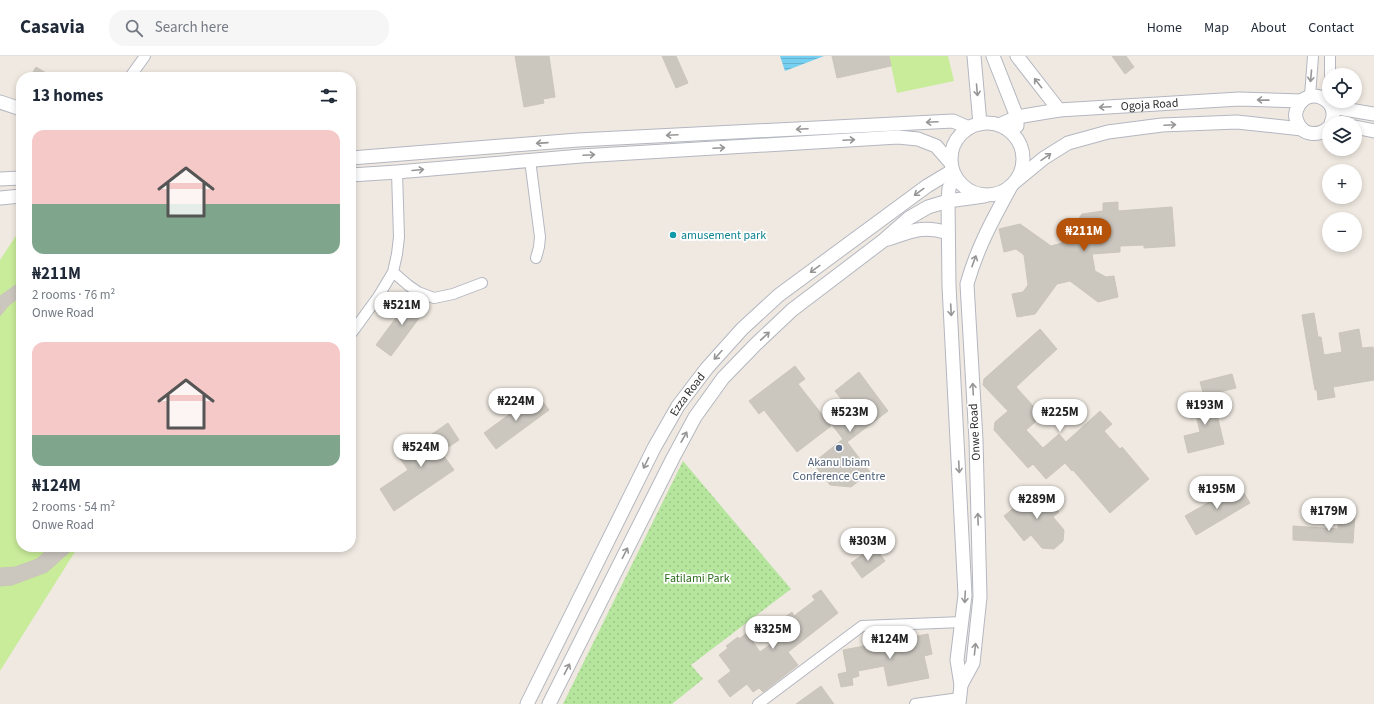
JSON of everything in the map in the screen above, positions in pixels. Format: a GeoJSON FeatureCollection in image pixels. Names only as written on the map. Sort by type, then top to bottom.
{"type":"FeatureCollection","features":[{"type":"Feature","properties":{"kind":"main road"},"geometry":{"type":"LineString","coordinates":[[974,56],[974,126]]}},
{"type":"Feature","properties":{"kind":"main road"},"geometry":{"type":"LineString","coordinates":[[356,175],[530,160],[898,137],[918,139],[936,146],[962,186],[972,193],[984,196],[996,195],[1004,192],[1013,184],[1023,166],[1023,157],[1018,140],[1017,117],[993,56]]}},
{"type":"Feature","properties":{"kind":"main road"},"geometry":{"type":"LineString","coordinates":[[1016,56],[1059,110]]}},
{"type":"Feature","properties":{"kind":"main road","name":"Ogoja Road"},"geometry":{"type":"LineString","coordinates":[[1000,125],[1017,117],[1059,110],[1239,99],[1322,98]]}},
{"type":"Feature","properties":{"kind":"main road"},"geometry":{"type":"LineString","coordinates":[[1302,129],[1298,124],[1296,112],[1298,106],[1306,99]]}},
{"type":"Feature","properties":{"kind":"main road"},"geometry":{"type":"LineString","coordinates":[[0,102],[16,107]]}},
{"type":"Feature","properties":{"kind":"main road"},"geometry":{"type":"LineString","coordinates":[[1348,108],[1374,114]]}},
{"type":"Feature","properties":{"kind":"main road"},"geometry":{"type":"LineString","coordinates":[[356,158],[578,140],[953,121],[974,126]]}},
{"type":"Feature","properties":{"kind":"main road","name":"Ogoja Road"},"geometry":{"type":"LineString","coordinates":[[1013,184],[1044,158],[1068,143],[1108,132],[1162,125],[1237,122],[1302,129],[1309,133],[1322,131]]}},
{"type":"Feature","properties":{"kind":"main road"},"geometry":{"type":"LineString","coordinates":[[952,170],[951,152],[955,142],[961,134],[974,126],[990,123],[1000,125],[1018,140]]}},
{"type":"Feature","properties":{"kind":"main road"},"geometry":{"type":"LineString","coordinates":[[1362,128],[1374,131]]}},
{"type":"Feature","properties":{"kind":"main road","name":"Onwe Road"},"geometry":{"type":"LineString","coordinates":[[952,170],[948,201],[949,286],[965,596],[957,660],[961,685],[960,701]]}},
{"type":"Feature","properties":{"kind":"main road","name":"Ezza Road"},"geometry":{"type":"LineString","coordinates":[[527,704],[654,448],[678,406],[707,368],[742,329],[779,295],[927,186],[952,170]]}},
{"type":"Feature","properties":{"kind":"main road"},"geometry":{"type":"LineString","coordinates":[[0,179],[16,178]]}},
{"type":"Feature","properties":{"kind":"main road","name":"Onwe Road"},"geometry":{"type":"LineString","coordinates":[[961,685],[973,663],[980,597],[976,440],[967,284],[973,261],[989,225],[1013,184]]}},
{"type":"Feature","properties":{"kind":"main road"},"geometry":{"type":"LineString","coordinates":[[0,198],[16,196]]}},
{"type":"Feature","properties":{"kind":"main road","name":"Ezza Road"},"geometry":{"type":"LineString","coordinates":[[549,704],[695,417],[728,372],[792,310],[884,240],[909,218],[928,207],[948,201],[984,196]]}},
{"type":"Feature","properties":{"kind":"main road"},"geometry":{"type":"LineString","coordinates":[[884,240],[919,229],[937,229],[948,233]]}},
{"type":"Feature","properties":{"kind":"main road"},"geometry":{"type":"LineString","coordinates":[[958,441],[976,440]]}},
{"type":"Feature","properties":{"kind":"main road"},"geometry":{"type":"LineString","coordinates":[[654,448],[673,458]]}},
{"type":"Feature","properties":{"kind":"street"},"geometry":{"type":"LineString","coordinates":[[134,72],[145,56]]}},
{"type":"Feature","properties":{"kind":"street"},"geometry":{"type":"LineString","coordinates":[[1306,99],[1313,56]]}},
{"type":"Feature","properties":{"kind":"street"},"geometry":{"type":"LineString","coordinates":[[1330,56],[1330,68]]}},
{"type":"Feature","properties":{"kind":"street"},"geometry":{"type":"LineString","coordinates":[[530,160],[540,237],[536,258]]}},
{"type":"Feature","properties":{"kind":"street"},"geometry":{"type":"LineString","coordinates":[[356,327],[378,297],[393,272],[399,237],[397,172]]}},
{"type":"Feature","properties":{"kind":"street"},"geometry":{"type":"LineString","coordinates":[[393,272],[408,286],[418,292],[434,298],[453,294],[482,282]]}},
{"type":"Feature","properties":{"kind":"street"},"geometry":{"type":"LineString","coordinates":[[758,704],[862,626],[962,622]]}},
{"type":"Feature","properties":{"kind":"street"},"geometry":{"type":"LineString","coordinates":[[915,704],[919,702],[960,701]]}},
{"type":"Feature","properties":{"kind":"green space"},"geometry":{"type":"Polygon","coordinates":[[[889,56],[948,56],[954,81],[897,93],[889,56]]]}},
{"type":"Feature","properties":{"kind":"green space"},"geometry":{"type":"Polygon","coordinates":[[[16,236],[16,552],[75,552],[0,671],[0,260],[16,236]]]}},
{"type":"Feature","properties":{"kind":"green space","name":"Fatilami Park"},"geometry":{"type":"Polygon","coordinates":[[[683,461],[791,589],[691,665],[703,679],[672,704],[563,704],[683,461]]]}},
{"type":"Feature","properties":{"kind":"water"},"geometry":{"type":"Polygon","coordinates":[[[780,56],[824,56],[785,71],[780,56]]]}},
{"type":"Feature","properties":{"kind":"building"},"geometry":{"type":"Polygon","coordinates":[[[515,56],[549,56],[555,97],[543,99],[544,103],[524,107],[515,56]]]}},
{"type":"Feature","properties":{"kind":"building"},"geometry":{"type":"Polygon","coordinates":[[[662,56],[676,56],[688,83],[676,88],[662,56]]]}},
{"type":"Feature","properties":{"kind":"building"},"geometry":{"type":"Polygon","coordinates":[[[832,56],[889,56],[891,66],[837,78],[832,56]]]}},
{"type":"Feature","properties":{"kind":"building"},"geometry":{"type":"Polygon","coordinates":[[[1112,56],[1126,56],[1134,67],[1125,74],[1112,56]]]}},
{"type":"Feature","properties":{"kind":"building"},"geometry":{"type":"Polygon","coordinates":[[[36,67],[44,72],[33,72],[36,67]]]}},
{"type":"Feature","properties":{"kind":"building"},"geometry":{"type":"Polygon","coordinates":[[[1118,202],[1118,211],[1172,207],[1175,246],[1144,248],[1144,245],[1120,246],[1120,252],[1092,254],[1095,271],[1106,277],[1114,276],[1118,297],[1098,302],[1070,281],[1057,284],[1035,314],[1017,317],[1012,294],[1023,292],[1028,285],[1024,255],[1016,249],[1004,252],[999,229],[1020,224],[1051,246],[1062,243],[1082,214],[1103,211],[1103,203],[1118,202]]]}},
{"type":"Feature","properties":{"kind":"building"},"geometry":{"type":"Polygon","coordinates":[[[16,285],[16,300],[9,305],[0,316],[0,296],[16,285]]]}},
{"type":"Feature","properties":{"kind":"building"},"geometry":{"type":"Polygon","coordinates":[[[412,296],[428,306],[391,356],[376,345],[412,296]]]}},
{"type":"Feature","properties":{"kind":"building"},"geometry":{"type":"Polygon","coordinates":[[[1314,313],[1318,337],[1321,337],[1324,355],[1342,352],[1339,333],[1359,329],[1362,348],[1373,347],[1374,380],[1333,387],[1335,397],[1318,400],[1302,315],[1314,313]]]}},
{"type":"Feature","properties":{"kind":"building"},"geometry":{"type":"Polygon","coordinates":[[[1040,329],[1057,349],[1016,387],[1042,416],[1026,430],[1043,448],[1059,434],[1066,442],[1100,411],[1112,424],[1104,431],[1120,449],[1122,447],[1149,479],[1110,513],[1073,470],[1072,471],[1065,463],[1046,479],[1033,464],[1028,468],[994,430],[995,422],[1008,411],[983,385],[984,379],[1040,329]]]}},
{"type":"Feature","properties":{"kind":"building"},"geometry":{"type":"Polygon","coordinates":[[[795,366],[805,379],[798,384],[831,426],[797,452],[764,410],[759,414],[749,401],[795,366]]]}},
{"type":"Feature","properties":{"kind":"building"},"geometry":{"type":"Polygon","coordinates":[[[859,372],[888,411],[847,442],[870,472],[851,487],[830,485],[813,463],[843,439],[829,421],[847,406],[835,391],[859,372]]]}},
{"type":"Feature","properties":{"kind":"building"},"geometry":{"type":"Polygon","coordinates":[[[1232,374],[1236,388],[1204,396],[1200,382],[1232,374]]]}},
{"type":"Feature","properties":{"kind":"building"},"geometry":{"type":"Polygon","coordinates":[[[537,394],[549,410],[496,449],[484,433],[537,394]]]}},
{"type":"Feature","properties":{"kind":"building"},"geometry":{"type":"Polygon","coordinates":[[[1212,394],[1224,444],[1188,453],[1184,436],[1200,432],[1192,399],[1212,394]]]}},
{"type":"Feature","properties":{"kind":"building"},"geometry":{"type":"Polygon","coordinates":[[[448,423],[459,440],[441,452],[454,470],[394,511],[380,489],[408,470],[399,457],[448,423]]]}},
{"type":"Feature","properties":{"kind":"building"},"geometry":{"type":"Polygon","coordinates":[[[1239,485],[1250,503],[1196,535],[1185,516],[1239,485]]]}},
{"type":"Feature","properties":{"kind":"building"},"geometry":{"type":"Polygon","coordinates":[[[1039,487],[1059,512],[1053,517],[1064,530],[1063,541],[1054,549],[1042,548],[1031,535],[1024,541],[1004,516],[1039,487]]]}},
{"type":"Feature","properties":{"kind":"building"},"geometry":{"type":"Polygon","coordinates":[[[1339,513],[1355,514],[1353,543],[1293,540],[1293,526],[1338,529],[1339,513]]]}},
{"type":"Feature","properties":{"kind":"building"},"geometry":{"type":"Polygon","coordinates":[[[874,546],[885,561],[862,578],[851,563],[874,546]]]}},
{"type":"Feature","properties":{"kind":"building"},"geometry":{"type":"Polygon","coordinates":[[[45,552],[69,552],[47,572],[12,585],[0,586],[0,568],[15,567],[37,559],[45,552]]]}},
{"type":"Feature","properties":{"kind":"building"},"geometry":{"type":"Polygon","coordinates":[[[821,590],[838,613],[788,652],[798,665],[763,692],[759,688],[753,692],[747,684],[730,697],[718,681],[731,671],[719,655],[728,648],[726,646],[738,637],[739,639],[747,633],[760,652],[789,630],[781,620],[792,612],[794,616],[815,600],[812,596],[821,590]]]}},
{"type":"Feature","properties":{"kind":"building"},"geometry":{"type":"Polygon","coordinates":[[[928,634],[932,654],[924,656],[929,678],[888,686],[884,666],[858,671],[859,676],[852,678],[853,685],[841,687],[838,674],[847,672],[843,650],[928,634]]]}},
{"type":"Feature","properties":{"kind":"building"},"geometry":{"type":"Polygon","coordinates":[[[821,686],[834,704],[796,704],[821,686]]]}},
{"type":"Feature","properties":{"kind":"place","name":"amusement park"},"geometry":{"type":"Point","coordinates":[673,235]}},
{"type":"Feature","properties":{"kind":"place","name":"Akanu Ibiam Conference Centre"},"geometry":{"type":"Point","coordinates":[839,448]}}]}
